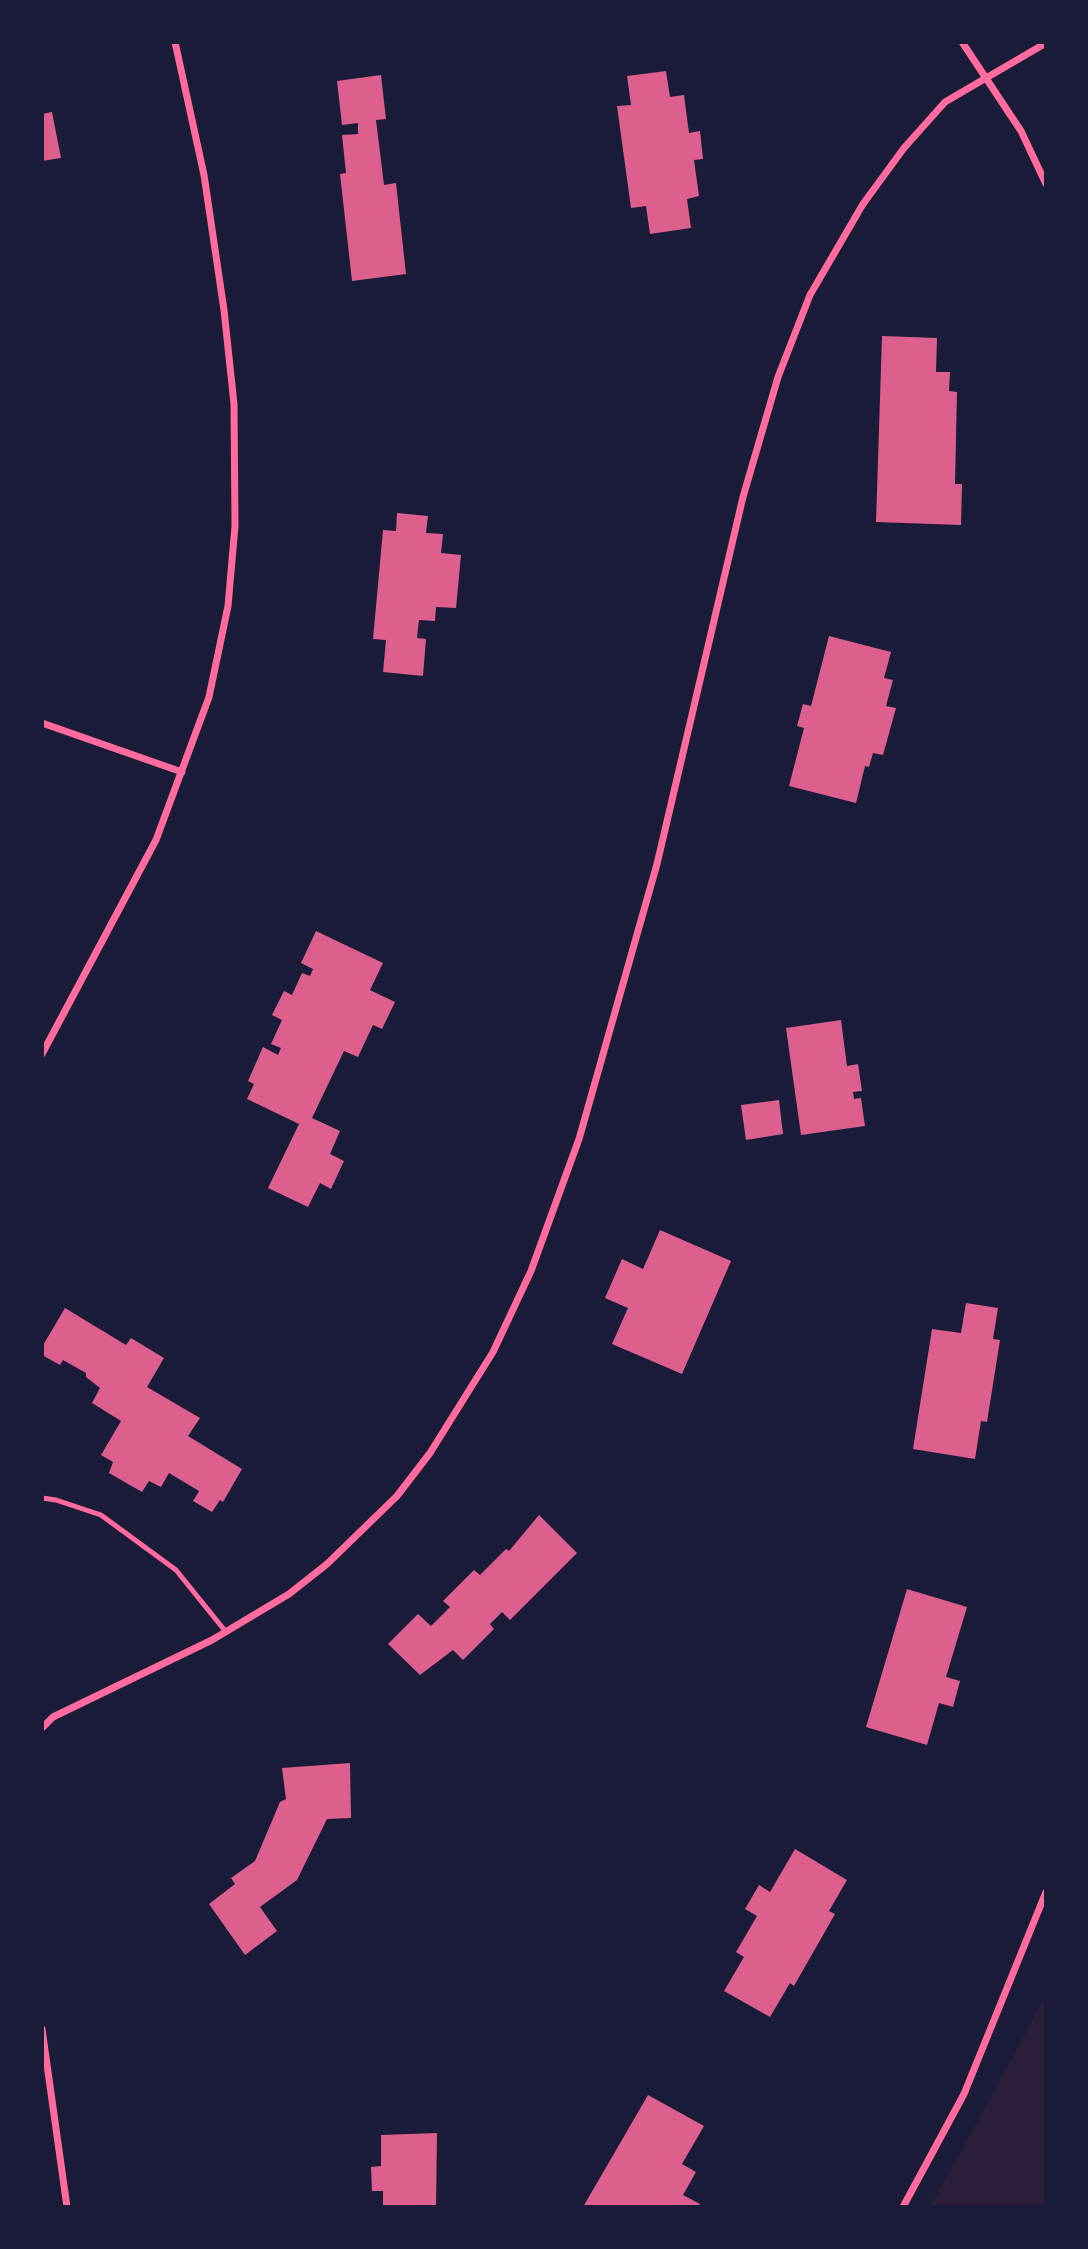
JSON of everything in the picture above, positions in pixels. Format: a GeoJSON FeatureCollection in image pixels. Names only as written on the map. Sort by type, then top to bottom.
{"type":"FeatureCollection","features":[{"type":"Feature","properties":{"kind":"street"},"geometry":{"type":"LineString","coordinates":[[42,1054],[156,840],[209,697],[228,606],[235,501],[233,404],[224,310],[204,175],[175,42]]}},
{"type":"Feature","properties":{"kind":"street"},"geometry":{"type":"LineString","coordinates":[[962,42],[1021,131],[1046,184]]}},
{"type":"Feature","properties":{"kind":"street"},"geometry":{"type":"LineString","coordinates":[[42,1728],[53,1717],[226,1632],[289,1594],[364,1531],[430,1453],[493,1352],[556,1209],[583,1126],[657,864],[743,497],[778,377],[810,295],[863,204],[904,148],[945,102],[1046,43]]}},
{"type":"Feature","properties":{"kind":"street"},"geometry":{"type":"LineString","coordinates":[[42,723],[182,772]]}},
{"type":"Feature","properties":{"kind":"street"},"geometry":{"type":"LineString","coordinates":[[42,1718],[53,1717]]}},
{"type":"Feature","properties":{"kind":"street"},"geometry":{"type":"LineString","coordinates":[[903,2207],[964,2094],[1046,1892]]}},
{"type":"Feature","properties":{"kind":"street"},"geometry":{"type":"LineString","coordinates":[[42,2029],[67,2207]]}},
{"type":"Feature","properties":{"kind":"lane"},"geometry":{"type":"LineString","coordinates":[[42,1498],[101,1515],[176,1570],[226,1632]]}},
{"type":"Feature","properties":{"kind":"shaded area"},"geometry":{"type":"Polygon","coordinates":[[[1046,1995],[1046,2207],[930,2207],[970,2135],[1046,1995]]]}},
{"type":"Feature","properties":{"kind":"building"},"geometry":{"type":"Polygon","coordinates":[[[666,71],[670,97],[684,95],[689,133],[700,131],[703,159],[694,160],[699,196],[687,199],[691,228],[650,234],[646,206],[631,208],[617,106],[631,105],[627,76],[666,71]]]}},
{"type":"Feature","properties":{"kind":"building"},"geometry":{"type":"Polygon","coordinates":[[[381,75],[386,119],[376,120],[384,185],[396,183],[406,274],[352,281],[340,174],[346,173],[342,135],[358,134],[358,123],[342,125],[337,81],[381,75]]]}},
{"type":"Feature","properties":{"kind":"building"},"geometry":{"type":"Polygon","coordinates":[[[52,112],[61,158],[42,161],[42,114],[52,112]]]}},
{"type":"Feature","properties":{"kind":"building"},"geometry":{"type":"Polygon","coordinates":[[[882,336],[937,338],[936,372],[950,372],[949,391],[957,392],[955,484],[962,484],[961,525],[876,522],[882,336]]]}},
{"type":"Feature","properties":{"kind":"building"},"geometry":{"type":"Polygon","coordinates":[[[397,513],[428,516],[426,533],[443,534],[441,553],[461,555],[456,608],[436,607],[435,621],[419,620],[417,638],[426,639],[423,676],[383,672],[386,640],[373,639],[383,530],[396,531],[397,513]]]}},
{"type":"Feature","properties":{"kind":"building"},"geometry":{"type":"Polygon","coordinates":[[[829,636],[891,652],[884,678],[893,680],[886,706],[896,708],[883,755],[873,753],[869,767],[865,766],[856,803],[789,786],[804,728],[797,726],[803,704],[811,706],[829,636]]]}},
{"type":"Feature","properties":{"kind":"building"},"geometry":{"type":"Polygon","coordinates":[[[316,931],[383,963],[370,990],[395,1002],[382,1029],[373,1025],[358,1057],[344,1051],[312,1118],[340,1131],[330,1154],[344,1161],[331,1189],[320,1183],[308,1207],[268,1188],[299,1124],[247,1099],[254,1084],[248,1081],[263,1047],[278,1055],[281,1048],[271,1044],[282,1020],[272,1015],[284,991],[292,995],[302,973],[310,976],[313,969],[301,963],[316,931]]]}},
{"type":"Feature","properties":{"kind":"building"},"geometry":{"type":"Polygon","coordinates":[[[841,1020],[847,1066],[858,1064],[862,1091],[853,1092],[854,1099],[861,1098],[865,1126],[801,1135],[786,1028],[841,1020]]]}},
{"type":"Feature","properties":{"kind":"building"},"geometry":{"type":"Polygon","coordinates":[[[779,1100],[783,1134],[746,1140],[741,1105],[779,1100]]]}},
{"type":"Feature","properties":{"kind":"building"},"geometry":{"type":"Polygon","coordinates":[[[660,1230],[731,1261],[682,1374],[612,1344],[628,1308],[605,1298],[622,1259],[643,1269],[660,1230]]]}},
{"type":"Feature","properties":{"kind":"building"},"geometry":{"type":"Polygon","coordinates":[[[966,1303],[998,1308],[993,1339],[1000,1340],[987,1422],[981,1421],[975,1459],[913,1449],[932,1329],[961,1333],[966,1303]]]}},
{"type":"Feature","properties":{"kind":"building"},"geometry":{"type":"Polygon","coordinates":[[[65,1308],[126,1345],[131,1338],[164,1358],[147,1387],[200,1418],[188,1436],[242,1469],[223,1502],[220,1500],[212,1512],[193,1501],[199,1491],[169,1473],[161,1487],[149,1481],[142,1492],[109,1473],[113,1462],[101,1455],[121,1421],[92,1403],[100,1388],[86,1377],[86,1373],[63,1360],[60,1365],[42,1355],[42,1347],[65,1308]]]}},
{"type":"Feature","properties":{"kind":"building"},"geometry":{"type":"Polygon","coordinates":[[[539,1515],[577,1553],[510,1620],[502,1612],[490,1624],[494,1629],[463,1660],[453,1650],[420,1675],[388,1644],[418,1614],[431,1626],[450,1607],[443,1601],[474,1570],[480,1575],[506,1549],[509,1551],[539,1515]]]}},
{"type":"Feature","properties":{"kind":"building"},"geometry":{"type":"Polygon","coordinates":[[[907,1589],[967,1607],[946,1677],[960,1681],[953,1707],[939,1703],[927,1745],[866,1727],[907,1589]]]}},
{"type":"Feature","properties":{"kind":"building"},"geometry":{"type":"Polygon","coordinates":[[[350,1763],[351,1818],[327,1819],[297,1880],[260,1907],[277,1931],[245,1955],[209,1904],[235,1884],[231,1878],[255,1861],[280,1802],[286,1799],[282,1768],[350,1763]]]}},
{"type":"Feature","properties":{"kind":"building"},"geometry":{"type":"Polygon","coordinates":[[[795,1849],[847,1880],[829,1911],[835,1914],[794,1986],[790,1983],[770,2017],[724,1991],[744,1957],[736,1952],[757,1916],[745,1909],[759,1885],[770,1892],[795,1849]]]}},
{"type":"Feature","properties":{"kind":"building"},"geometry":{"type":"Polygon","coordinates":[[[648,2095],[704,2126],[682,2164],[696,2172],[683,2195],[700,2204],[698,2207],[583,2207],[648,2095]]]}},
{"type":"Feature","properties":{"kind":"building"},"geometry":{"type":"Polygon","coordinates":[[[437,2133],[436,2207],[383,2207],[383,2191],[372,2191],[371,2167],[381,2166],[381,2135],[437,2133]]]}}]}
